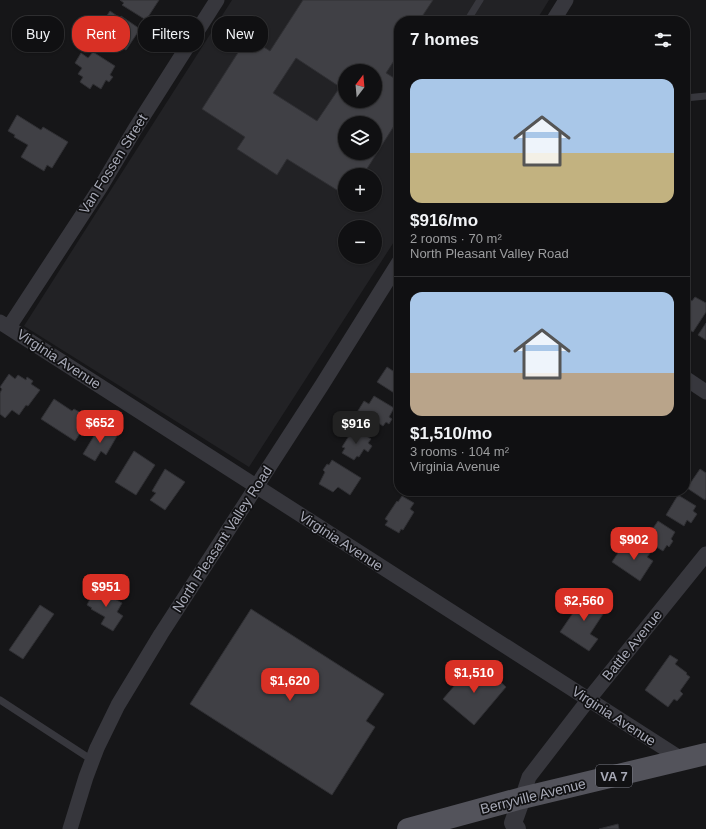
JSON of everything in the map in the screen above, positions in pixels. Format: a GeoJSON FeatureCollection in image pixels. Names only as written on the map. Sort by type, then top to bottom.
{"type":"FeatureCollection","features":[{"type":"Feature","properties":{"kind":"main road","name":"Berryville Avenue"},"geometry":{"type":"LineString","coordinates":[[408,829],[522,798],[706,754]]}},
{"type":"Feature","properties":{"kind":"street","name":"Van Fossen Street"},"geometry":{"type":"LineString","coordinates":[[4,324],[100,188],[135,129],[217,0]]}},
{"type":"Feature","properties":{"kind":"street"},"geometry":{"type":"LineString","coordinates":[[559,16],[566,0]]}},
{"type":"Feature","properties":{"kind":"street","name":"North Pleasant Valley Road"},"geometry":{"type":"LineString","coordinates":[[70,829],[92,760],[118,705],[161,634],[322,385],[394,270]]}},
{"type":"Feature","properties":{"kind":"street","name":"Virginia Avenue"},"geometry":{"type":"LineString","coordinates":[[4,324],[683,760]]}},
{"type":"Feature","properties":{"kind":"street"},"geometry":{"type":"LineString","coordinates":[[690,381],[706,392]]}},
{"type":"Feature","properties":{"kind":"street","name":"Battle Avenue"},"geometry":{"type":"LineString","coordinates":[[522,798],[529,776],[706,554]]}},
{"type":"Feature","properties":{"kind":"street"},"geometry":{"type":"LineString","coordinates":[[517,829],[513,823],[522,798]]}},
{"type":"Feature","properties":{"kind":"lane"},"geometry":{"type":"LineString","coordinates":[[470,16],[480,0]]}},
{"type":"Feature","properties":{"kind":"lane"},"geometry":{"type":"LineString","coordinates":[[690,98],[706,96]]}},
{"type":"Feature","properties":{"kind":"lane"},"geometry":{"type":"LineString","coordinates":[[0,700],[92,760]]}},
{"type":"Feature","properties":{"kind":"shaded area"},"geometry":{"type":"Polygon","coordinates":[[[232,0],[549,0],[539,16],[394,16],[394,242],[382,260],[382,220],[338,220],[338,264],[380,264],[249,467],[24,326],[199,52],[204,52],[204,44],[212,31],[212,52],[268,52],[268,16],[222,16],[232,0]]]}},
{"type":"Feature","properties":{"kind":"building"},"geometry":{"type":"Polygon","coordinates":[[[120,0],[159,0],[149,16],[140,16],[122,5],[124,3],[120,0]]]}},
{"type":"Feature","properties":{"kind":"building"},"geometry":{"type":"Polygon","coordinates":[[[303,0],[433,0],[422,16],[394,16],[394,61],[386,73],[394,78],[394,126],[382,145],[382,116],[338,116],[338,160],[372,160],[367,168],[338,168],[338,191],[287,159],[277,175],[237,149],[245,137],[202,109],[238,52],[268,52],[268,50],[270,51],[303,0]],[[296,58],[273,93],[317,121],[338,90],[338,108],[382,108],[382,64],[338,64],[338,86],[296,58]]]}},
{"type":"Feature","properties":{"kind":"building"},"geometry":{"type":"Polygon","coordinates":[[[110,11],[117,16],[107,16],[110,11]]]}},
{"type":"Feature","properties":{"kind":"building"},"geometry":{"type":"Polygon","coordinates":[[[130,22],[138,28],[138,32],[130,44],[130,22]]]}},
{"type":"Feature","properties":{"kind":"building"},"geometry":{"type":"Polygon","coordinates":[[[93,52],[115,66],[110,75],[113,77],[109,82],[106,80],[101,89],[93,84],[90,89],[80,82],[83,77],[78,74],[82,68],[75,63],[81,53],[88,58],[93,52]]]}},
{"type":"Feature","properties":{"kind":"building"},"geometry":{"type":"Polygon","coordinates":[[[17,115],[41,130],[43,127],[68,142],[52,168],[47,165],[44,171],[21,157],[28,145],[14,137],[15,135],[8,131],[17,115]]]}},
{"type":"Feature","properties":{"kind":"building"},"geometry":{"type":"Polygon","coordinates":[[[695,297],[706,303],[706,312],[693,332],[690,330],[690,300],[692,301],[695,297]]]}},
{"type":"Feature","properties":{"kind":"building"},"geometry":{"type":"Polygon","coordinates":[[[706,323],[706,340],[698,335],[706,323]]]}},
{"type":"Feature","properties":{"kind":"building"},"geometry":{"type":"Polygon","coordinates":[[[387,367],[394,372],[394,393],[377,382],[387,367]]]}},
{"type":"Feature","properties":{"kind":"building"},"geometry":{"type":"Polygon","coordinates":[[[9,374],[15,379],[18,375],[26,380],[27,377],[33,381],[31,384],[40,390],[19,415],[12,410],[5,418],[0,414],[0,393],[2,389],[0,387],[9,374]]]}},
{"type":"Feature","properties":{"kind":"building"},"geometry":{"type":"Polygon","coordinates":[[[374,396],[394,408],[389,417],[392,419],[389,424],[386,422],[383,426],[372,419],[370,423],[356,414],[364,401],[369,404],[374,396]]]}},
{"type":"Feature","properties":{"kind":"building"},"geometry":{"type":"Polygon","coordinates":[[[54,399],[72,411],[74,409],[81,413],[79,416],[88,421],[75,441],[41,419],[54,399]]]}},
{"type":"Feature","properties":{"kind":"building"},"geometry":{"type":"Polygon","coordinates":[[[100,426],[117,436],[106,455],[101,451],[95,461],[83,454],[100,426]]]}},
{"type":"Feature","properties":{"kind":"building"},"geometry":{"type":"Polygon","coordinates":[[[354,428],[371,439],[368,443],[372,446],[368,452],[364,449],[359,457],[357,456],[354,460],[342,453],[345,448],[342,447],[354,428]]]}},
{"type":"Feature","properties":{"kind":"building"},"geometry":{"type":"Polygon","coordinates":[[[134,451],[155,465],[136,495],[115,482],[134,451]]]}},
{"type":"Feature","properties":{"kind":"building"},"geometry":{"type":"Polygon","coordinates":[[[332,460],[361,478],[350,495],[338,487],[333,492],[319,484],[325,472],[323,470],[332,460]]]}},
{"type":"Feature","properties":{"kind":"building"},"geometry":{"type":"Polygon","coordinates":[[[165,469],[185,482],[165,510],[150,500],[156,493],[152,491],[165,469]]]}},
{"type":"Feature","properties":{"kind":"building"},"geometry":{"type":"Polygon","coordinates":[[[700,469],[706,473],[705,500],[690,490],[690,484],[700,469]]]}},
{"type":"Feature","properties":{"kind":"building"},"geometry":{"type":"Polygon","coordinates":[[[402,496],[414,503],[410,509],[414,512],[403,530],[401,529],[399,533],[385,525],[388,521],[385,519],[402,496]]]}},
{"type":"Feature","properties":{"kind":"building"},"geometry":{"type":"Polygon","coordinates":[[[677,496],[696,506],[693,511],[697,514],[691,523],[687,520],[684,526],[666,515],[677,496]]]}},
{"type":"Feature","properties":{"kind":"building"},"geometry":{"type":"Polygon","coordinates":[[[658,521],[675,532],[671,539],[673,541],[669,547],[667,545],[663,551],[645,540],[658,521]]]}},
{"type":"Feature","properties":{"kind":"building"},"geometry":{"type":"Polygon","coordinates":[[[624,544],[635,551],[639,544],[651,552],[647,557],[653,561],[640,581],[612,562],[624,544]]]}},
{"type":"Feature","properties":{"kind":"building"},"geometry":{"type":"Polygon","coordinates":[[[97,589],[122,603],[117,612],[123,616],[113,631],[101,624],[105,617],[87,605],[90,599],[86,596],[88,592],[93,595],[97,589]]]}},
{"type":"Feature","properties":{"kind":"building"},"geometry":{"type":"Polygon","coordinates":[[[586,594],[607,608],[590,634],[598,639],[589,651],[560,632],[586,594]]]}},
{"type":"Feature","properties":{"kind":"building"},"geometry":{"type":"Polygon","coordinates":[[[40,605],[54,614],[23,659],[9,650],[40,605]]]}},
{"type":"Feature","properties":{"kind":"building"},"geometry":{"type":"Polygon","coordinates":[[[251,609],[384,694],[366,721],[375,727],[332,795],[190,704],[251,609]]]}},
{"type":"Feature","properties":{"kind":"building"},"geometry":{"type":"Polygon","coordinates":[[[670,655],[678,660],[675,664],[690,677],[680,691],[683,694],[677,701],[674,699],[668,707],[645,690],[670,655]]]}},
{"type":"Feature","properties":{"kind":"building"},"geometry":{"type":"Polygon","coordinates":[[[473,664],[491,680],[494,676],[506,687],[474,725],[443,699],[473,664]]]}},
{"type":"Feature","properties":{"kind":"building"},"geometry":{"type":"Polygon","coordinates":[[[618,824],[619,829],[599,829],[618,824]]]}}]}
